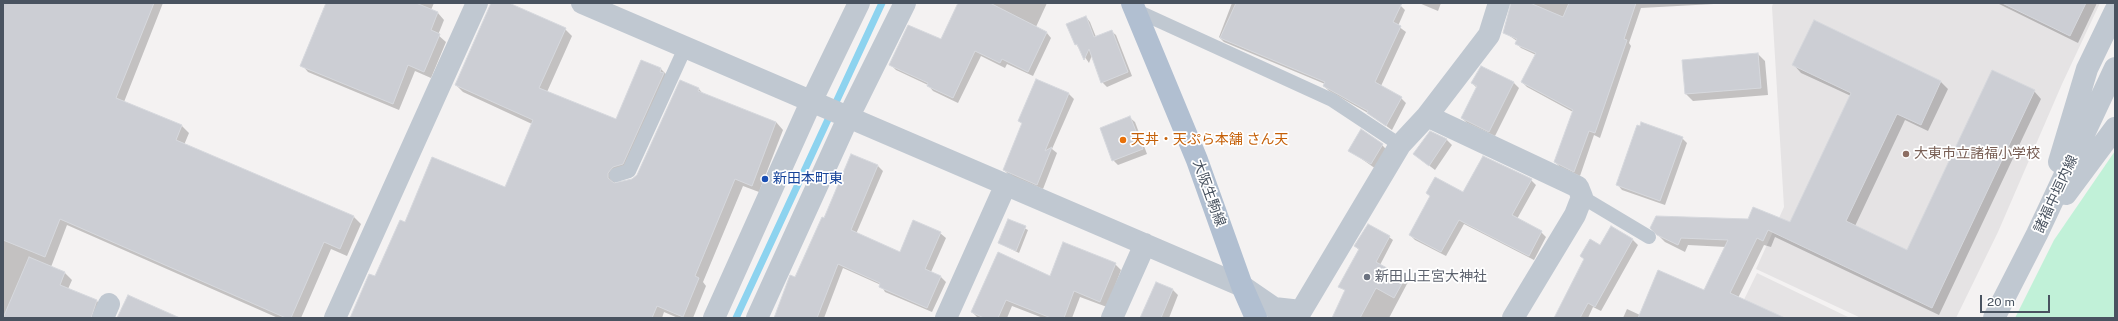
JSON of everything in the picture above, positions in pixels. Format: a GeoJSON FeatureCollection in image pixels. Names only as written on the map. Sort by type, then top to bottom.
{"type":"FeatureCollection","features":[{"type":"Feature","properties":{"kind":"main road","name":"大阪生駒線"},"geometry":{"type":"LineString","coordinates":[[1133,7],[1197,160],[1242,286],[1256,318]]}},
{"type":"Feature","properties":{"kind":"street"},"geometry":{"type":"LineString","coordinates":[[335,318],[476,3]]}},
{"type":"Feature","properties":{"kind":"street"},"geometry":{"type":"LineString","coordinates":[[582,3],[1242,286],[1274,308],[1301,311],[1400,145],[1427,116],[1489,35],[1499,3]]}},
{"type":"Feature","properties":{"kind":"street"},"geometry":{"type":"LineString","coordinates":[[757,318],[831,109],[859,3]]}},
{"type":"Feature","properties":{"kind":"street"},"geometry":{"type":"LineString","coordinates":[[714,318],[831,109],[905,3]]}},
{"type":"Feature","properties":{"kind":"street"},"geometry":{"type":"LineString","coordinates":[[2037,234],[2087,69],[2115,10]]}},
{"type":"Feature","properties":{"kind":"street","name":"諸福中垣内線"},"geometry":{"type":"LineString","coordinates":[[1994,318],[2037,234],[2115,68]]}},
{"type":"Feature","properties":{"kind":"street"},"geometry":{"type":"LineString","coordinates":[[1427,116],[1578,187],[1582,197],[1575,215],[1513,318]]}},
{"type":"Feature","properties":{"kind":"street"},"geometry":{"type":"LineString","coordinates":[[2037,234],[2115,128]]}},
{"type":"Feature","properties":{"kind":"street"},"geometry":{"type":"LineString","coordinates":[[946,318],[1006,184]]}},
{"type":"Feature","properties":{"kind":"street"},"geometry":{"type":"LineString","coordinates":[[1112,318],[1145,244]]}},
{"type":"Feature","properties":{"kind":"lane"},"geometry":{"type":"LineString","coordinates":[[1133,7],[1332,100],[1400,145]]}},
{"type":"Feature","properties":{"kind":"lane"},"geometry":{"type":"LineString","coordinates":[[616,175],[629,171],[686,48]]}},
{"type":"Feature","properties":{"kind":"lane"},"geometry":{"type":"LineString","coordinates":[[1582,197],[1649,237]]}},
{"type":"Feature","properties":{"kind":"shaded area","name":"大東市立諸福小学校"},"geometry":{"type":"Polygon","coordinates":[[[1773,3],[2100,3],[2062,84],[1998,232],[1956,318],[1861,318],[1756,269],[1784,207],[1772,7],[1773,3]]]}},
{"type":"Feature","properties":{"kind":"shaded area"},"geometry":{"type":"Polygon","coordinates":[[[1757,273],[1850,318],[1735,318],[1757,273]]]}},
{"type":"Feature","properties":{"kind":"green space"},"geometry":{"type":"Polygon","coordinates":[[[2115,151],[2115,318],[2015,318],[2054,240],[2115,151]]]}},
{"type":"Feature","properties":{"kind":"building"},"geometry":{"type":"Polygon","coordinates":[[[3,3],[154,3],[116,98],[182,125],[176,140],[354,216],[340,249],[324,242],[291,318],[286,318],[60,219],[45,257],[3,240],[3,3]]]}},
{"type":"Feature","properties":{"kind":"building"},"geometry":{"type":"Polygon","coordinates":[[[326,3],[416,3],[438,12],[431,30],[440,34],[424,72],[408,65],[393,104],[300,66],[326,3]]]}},
{"type":"Feature","properties":{"kind":"building"},"geometry":{"type":"Polygon","coordinates":[[[491,3],[509,3],[566,28],[539,88],[616,119],[641,60],[661,68],[660,72],[664,73],[623,164],[613,167],[608,173],[608,178],[614,183],[632,179],[637,175],[680,80],[699,88],[698,91],[776,122],[752,186],[735,179],[695,276],[699,278],[683,317],[657,306],[652,318],[350,318],[369,274],[375,276],[400,220],[405,222],[432,157],[505,187],[533,120],[455,85],[491,3]]]}},
{"type":"Feature","properties":{"kind":"building"},"geometry":{"type":"Polygon","coordinates":[[[958,3],[990,3],[1047,32],[1028,72],[1002,59],[1000,63],[975,51],[953,98],[927,86],[928,83],[889,65],[908,25],[941,39],[958,3]]]}},
{"type":"Feature","properties":{"kind":"building"},"geometry":{"type":"Polygon","coordinates":[[[1236,3],[1402,3],[1393,22],[1401,26],[1375,82],[1402,97],[1386,126],[1367,113],[1368,111],[1323,86],[1325,82],[1220,38],[1236,3]]]}},
{"type":"Feature","properties":{"kind":"building"},"geometry":{"type":"Polygon","coordinates":[[[1511,3],[1530,3],[1563,17],[1569,3],[1636,3],[1624,39],[1627,40],[1595,133],[1589,131],[1574,172],[1554,162],[1573,110],[1521,82],[1536,53],[1515,44],[1517,39],[1503,33],[1511,3]]]}},
{"type":"Feature","properties":{"kind":"building"},"geometry":{"type":"Polygon","coordinates":[[[2002,3],[2086,3],[2070,36],[2002,3]]]}},
{"type":"Feature","properties":{"kind":"building"},"geometry":{"type":"Polygon","coordinates":[[[1086,16],[1094,37],[1112,30],[1128,72],[1101,83],[1089,49],[1084,60],[1077,44],[1075,45],[1066,24],[1086,16]]]}},
{"type":"Feature","properties":{"kind":"building"},"geometry":{"type":"Polygon","coordinates":[[[1814,20],[1941,81],[1921,125],[1897,114],[1846,221],[1907,250],[1992,70],[2035,90],[1932,308],[1768,230],[1763,241],[1757,238],[1730,293],[1785,318],[1638,318],[1658,270],[1704,290],[1728,240],[1681,238],[1678,245],[1657,235],[1650,228],[1656,216],[1748,219],[1753,207],[1790,222],[1851,93],[1792,65],[1814,20]]]}},
{"type":"Feature","properties":{"kind":"building"},"geometry":{"type":"Polygon","coordinates":[[[1758,53],[1761,88],[1685,94],[1682,60],[1758,53]]]}},
{"type":"Feature","properties":{"kind":"building"},"geometry":{"type":"Polygon","coordinates":[[[1481,66],[1514,82],[1489,132],[1461,118],[1477,86],[1471,83],[1481,66]]]}},
{"type":"Feature","properties":{"kind":"building"},"geometry":{"type":"Polygon","coordinates":[[[1036,79],[1069,93],[1045,151],[1052,147],[1037,185],[1003,170],[1022,123],[1018,121],[1036,79]]]}},
{"type":"Feature","properties":{"kind":"building"},"geometry":{"type":"Polygon","coordinates":[[[1130,116],[1143,149],[1112,161],[1100,128],[1130,116]]]}},
{"type":"Feature","properties":{"kind":"building"},"geometry":{"type":"Polygon","coordinates":[[[1641,122],[1683,137],[1660,201],[1616,185],[1637,125],[1640,126],[1641,122]]]}},
{"type":"Feature","properties":{"kind":"building"},"geometry":{"type":"Polygon","coordinates":[[[1361,129],[1383,144],[1371,164],[1348,151],[1361,129]]]}},
{"type":"Feature","properties":{"kind":"building"},"geometry":{"type":"Polygon","coordinates":[[[1430,131],[1447,139],[1429,166],[1413,154],[1430,131]]]}},
{"type":"Feature","properties":{"kind":"building"},"geometry":{"type":"Polygon","coordinates":[[[851,154],[878,165],[851,230],[900,252],[913,220],[941,232],[925,269],[941,276],[927,308],[879,287],[880,283],[838,264],[817,318],[774,318],[790,275],[795,277],[822,217],[824,218],[851,154]]]}},
{"type":"Feature","properties":{"kind":"building"},"geometry":{"type":"Polygon","coordinates":[[[1483,156],[1532,179],[1512,215],[1542,231],[1529,256],[1459,220],[1441,252],[1409,235],[1430,196],[1426,193],[1435,177],[1463,192],[1483,156]]]}},
{"type":"Feature","properties":{"kind":"building"},"geometry":{"type":"Polygon","coordinates":[[[1008,219],[1026,226],[1016,251],[998,243],[1008,219]]]}},
{"type":"Feature","properties":{"kind":"building"},"geometry":{"type":"Polygon","coordinates":[[[1368,224],[1390,236],[1376,262],[1405,278],[1394,298],[1376,288],[1360,318],[1332,318],[1345,290],[1338,287],[1359,249],[1354,246],[1368,224]]]}},
{"type":"Feature","properties":{"kind":"building"},"geometry":{"type":"Polygon","coordinates":[[[1611,226],[1633,239],[1595,307],[1588,303],[1580,318],[1554,318],[1584,259],[1580,256],[1590,239],[1600,245],[1611,226]]]}},
{"type":"Feature","properties":{"kind":"building"},"geometry":{"type":"Polygon","coordinates":[[[1063,242],[1116,263],[1100,302],[1074,291],[1064,318],[1051,318],[1006,300],[998,318],[984,318],[971,312],[998,252],[1050,276],[1063,242]]]}},
{"type":"Feature","properties":{"kind":"building"},"geometry":{"type":"Polygon","coordinates":[[[29,257],[65,272],[60,285],[97,300],[91,318],[3,318],[29,257]]]}},
{"type":"Feature","properties":{"kind":"building"},"geometry":{"type":"Polygon","coordinates":[[[1156,282],[1173,289],[1161,318],[1140,318],[1156,282]]]}},
{"type":"Feature","properties":{"kind":"building"},"geometry":{"type":"Polygon","coordinates":[[[128,295],[180,318],[117,318],[128,295]]]}},
{"type":"Feature","properties":{"kind":"waterway"},"geometry":{"type":"LineString","coordinates":[[736,318],[882,3]]}},
{"type":"Feature","properties":{"kind":"place","name":"天丼・天ぷら本舗 さん天"},"geometry":{"type":"Point","coordinates":[1123,140]}},
{"type":"Feature","properties":{"kind":"place","name":"大東市立諸福小学校"},"geometry":{"type":"Point","coordinates":[1906,154]}},
{"type":"Feature","properties":{"kind":"place","name":"新田本町東"},"geometry":{"type":"Point","coordinates":[765,179]}},
{"type":"Feature","properties":{"kind":"place","name":"新田山王宮大神社"},"geometry":{"type":"Point","coordinates":[1367,277]}}]}
